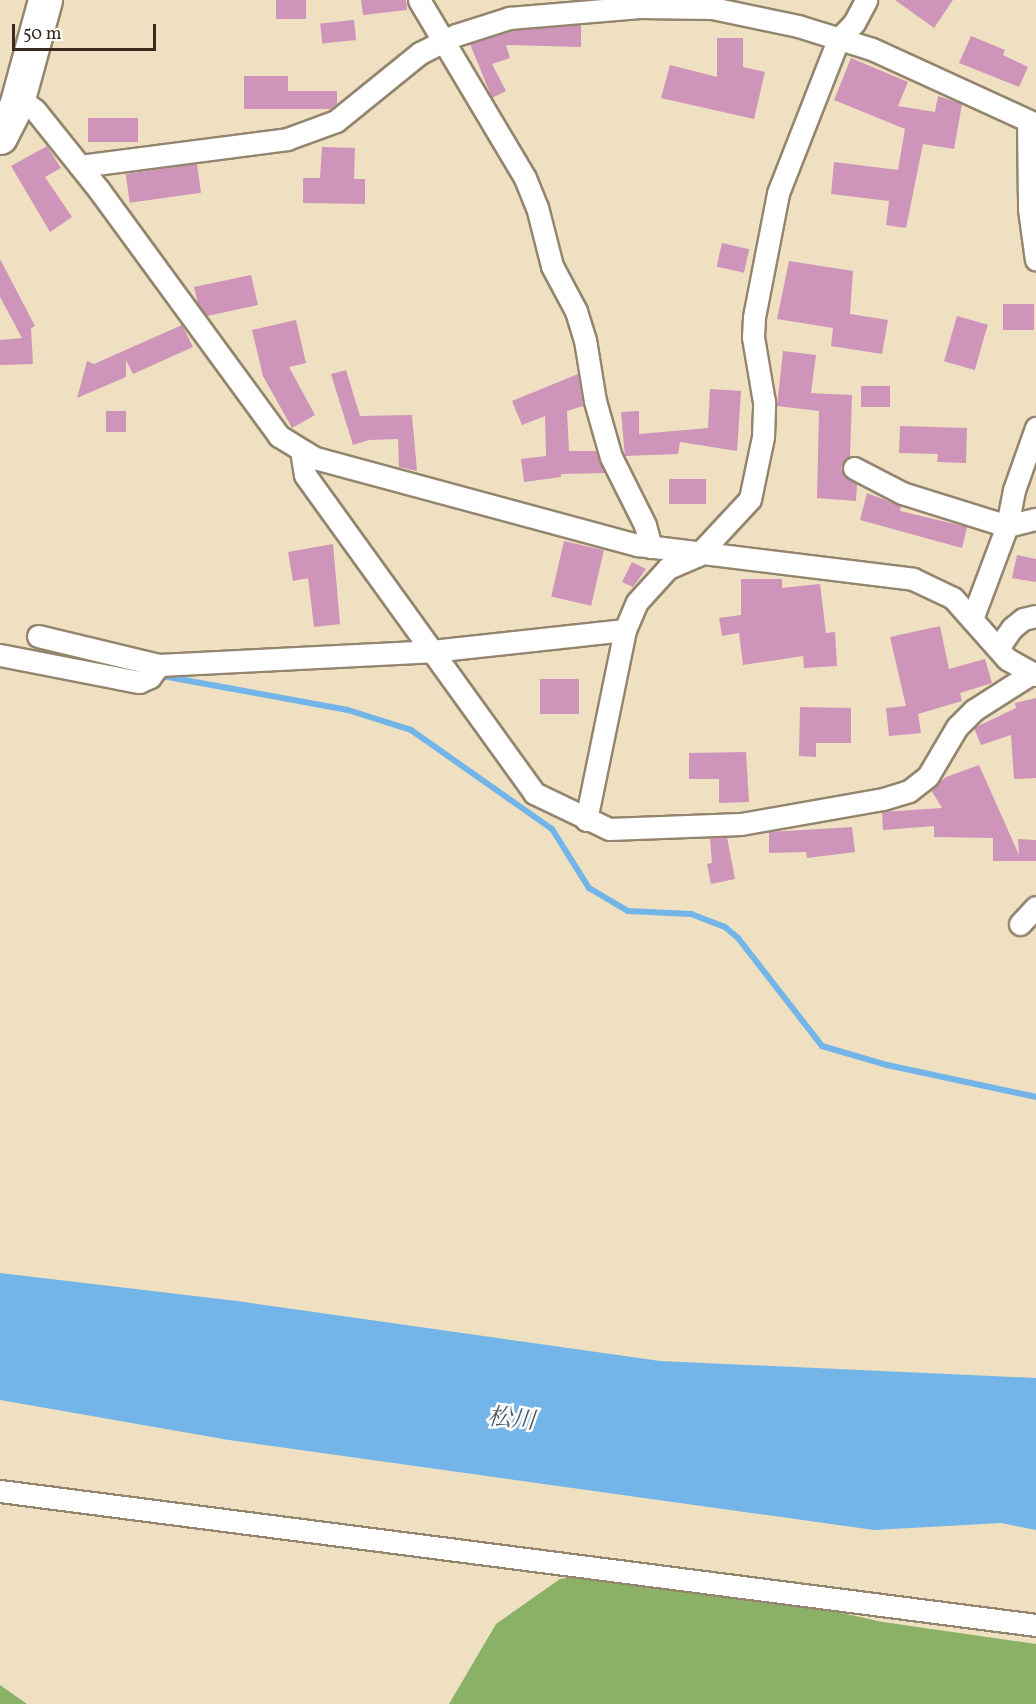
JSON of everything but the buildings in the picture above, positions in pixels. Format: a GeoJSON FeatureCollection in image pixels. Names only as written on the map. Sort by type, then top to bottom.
{"type":"FeatureCollection","features":[{"type":"Feature","properties":{"kind":"main road"},"geometry":{"type":"LineString","coordinates":[[0,137],[19,98],[45,0]]}},
{"type":"Feature","properties":{"kind":"street"},"geometry":{"type":"LineString","coordinates":[[419,0],[445,40],[537,207],[552,266],[582,331],[595,401],[611,457],[645,525],[651,547]]}},
{"type":"Feature","properties":{"kind":"street"},"geometry":{"type":"LineString","coordinates":[[586,819],[625,630],[638,602],[668,568],[698,555],[750,499],[763,425],[754,317],[778,194],[838,40],[854,23],[866,0]]}},
{"type":"Feature","properties":{"kind":"street"},"geometry":{"type":"LineString","coordinates":[[80,166],[286,139],[336,121],[420,53],[445,40],[509,18],[640,7],[712,8],[798,26],[872,49],[1032,123],[1029,209],[1036,260]]}},
{"type":"Feature","properties":{"kind":"street"},"geometry":{"type":"LineString","coordinates":[[19,98],[35,110],[80,166],[279,436],[315,458],[383,479],[651,547],[698,555],[913,579],[953,598],[1006,659],[1034,674]]}},
{"type":"Feature","properties":{"kind":"street"},"geometry":{"type":"LineString","coordinates":[[972,619],[1007,526],[1014,490],[1036,428]]}},
{"type":"Feature","properties":{"kind":"street"},"geometry":{"type":"LineString","coordinates":[[301,450],[305,475],[534,793],[609,829],[741,824],[883,799],[909,791],[928,776],[957,727],[974,710],[1034,674]]}},
{"type":"Feature","properties":{"kind":"street"},"geometry":{"type":"LineString","coordinates":[[854,468],[902,494],[1007,526],[1036,519]]}},
{"type":"Feature","properties":{"kind":"street"},"geometry":{"type":"LineString","coordinates":[[998,648],[1012,628],[1023,619],[1036,616]]}},
{"type":"Feature","properties":{"kind":"street"},"geometry":{"type":"LineString","coordinates":[[38,636],[159,665],[432,651],[625,630]]}},
{"type":"Feature","properties":{"kind":"street"},"geometry":{"type":"LineString","coordinates":[[0,655],[139,682],[150,677],[159,665]]}},
{"type":"Feature","properties":{"kind":"street"},"geometry":{"type":"LineString","coordinates":[[1020,924],[1036,907]]}},
{"type":"Feature","properties":{"kind":"street"},"geometry":{"type":"LineString","coordinates":[[0,1491],[1036,1625]]}},
{"type":"Feature","properties":{"kind":"green space"},"geometry":{"type":"Polygon","coordinates":[[[634,1568],[883,1622],[1036,1644],[1036,1704],[449,1704],[496,1624],[560,1579],[634,1568]]]}},
{"type":"Feature","properties":{"kind":"green space"},"geometry":{"type":"Polygon","coordinates":[[[0,1685],[27,1704],[0,1704],[0,1685]]]}},
{"type":"Feature","properties":{"kind":"water","name":"松川"},"geometry":{"type":"Polygon","coordinates":[[[0,1273],[237,1301],[660,1361],[1036,1378],[1036,1530],[1001,1523],[874,1530],[229,1440],[0,1400],[0,1273]]]}},
{"type":"Feature","properties":{"kind":"waterway"},"geometry":{"type":"LineString","coordinates":[[157,675],[348,710],[411,730],[552,829],[589,888],[628,911],[691,914],[725,927],[738,938],[822,1046],[887,1065],[1036,1097]]}}]}
